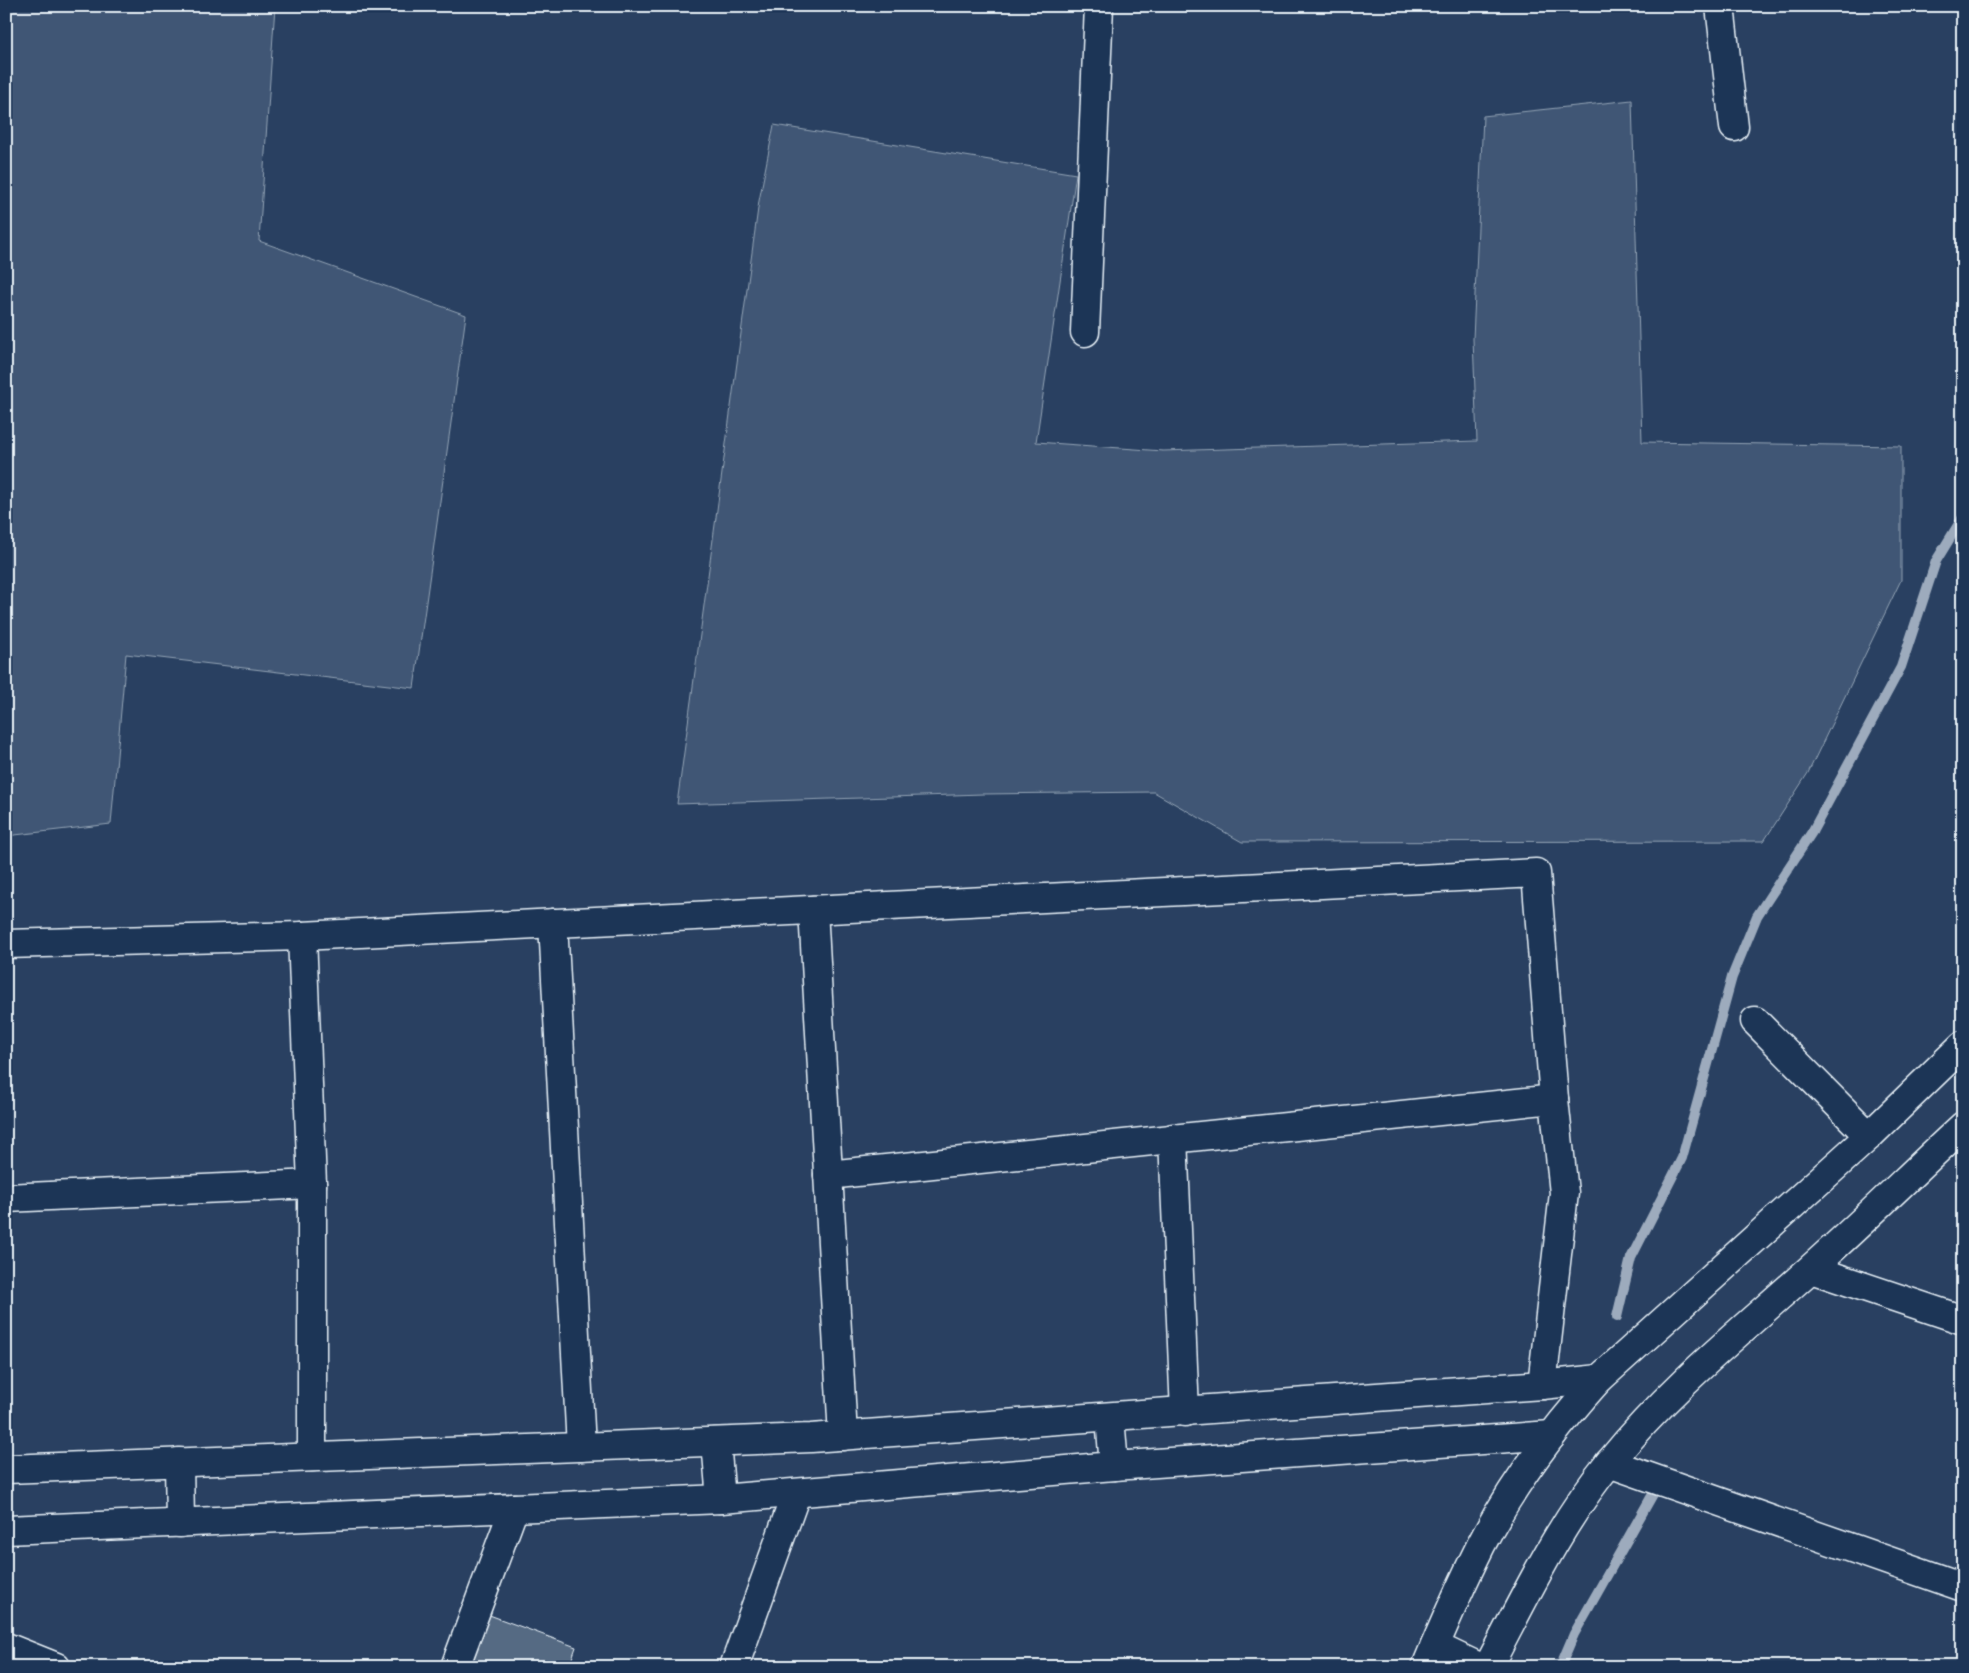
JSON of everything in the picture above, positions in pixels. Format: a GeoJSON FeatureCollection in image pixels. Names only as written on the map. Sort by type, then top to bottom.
{"type":"FeatureCollection","features":[{"type":"Feature","properties":{"kind":"street"},"geometry":{"type":"LineString","coordinates":[[1085,332],[1099,6]]}},
{"type":"Feature","properties":{"kind":"street"},"geometry":{"type":"LineString","coordinates":[[1720,6],[1734,127]]}},
{"type":"Feature","properties":{"kind":"street"},"geometry":{"type":"LineString","coordinates":[[6,944],[302,936],[1536,873],[1554,1099],[1564,1193],[1542,1386]]}},
{"type":"Feature","properties":{"kind":"street"},"geometry":{"type":"LineString","coordinates":[[813,910],[843,1436]]}},
{"type":"Feature","properties":{"kind":"street"},"geometry":{"type":"LineString","coordinates":[[553,923],[581,1447]]}},
{"type":"Feature","properties":{"kind":"street"},"geometry":{"type":"LineString","coordinates":[[302,936],[312,1184],[312,1457]]}},
{"type":"Feature","properties":{"kind":"street"},"geometry":{"type":"LineString","coordinates":[[1755,1022],[1869,1136]]}},
{"type":"Feature","properties":{"kind":"street"},"geometry":{"type":"LineString","coordinates":[[1478,1667],[1431,1657],[1481,1545],[1520,1479],[1552,1435],[1600,1378],[1869,1136],[1963,1045]]}},
{"type":"Feature","properties":{"kind":"street"},"geometry":{"type":"LineString","coordinates":[[828,1175],[1554,1099]]}},
{"type":"Feature","properties":{"kind":"street"},"geometry":{"type":"LineString","coordinates":[[1488,1667],[1557,1538],[1609,1463],[1649,1416],[1697,1370],[1811,1269],[1963,1126]]}},
{"type":"Feature","properties":{"kind":"street"},"geometry":{"type":"LineString","coordinates":[[1173,1138],[1185,1412]]}},
{"type":"Feature","properties":{"kind":"street"},"geometry":{"type":"LineString","coordinates":[[6,1198],[312,1184]]}},
{"type":"Feature","properties":{"kind":"street"},"geometry":{"type":"LineString","coordinates":[[1811,1269],[1963,1320]]}},
{"type":"Feature","properties":{"kind":"street"},"geometry":{"type":"LineString","coordinates":[[6,1469],[843,1436],[1542,1386],[1600,1378]]}},
{"type":"Feature","properties":{"kind":"street"},"geometry":{"type":"LineString","coordinates":[[1110,1417],[1114,1466]]}},
{"type":"Feature","properties":{"kind":"street"},"geometry":{"type":"LineString","coordinates":[[6,1530],[721,1499],[1114,1466],[1552,1435]]}},
{"type":"Feature","properties":{"kind":"street"},"geometry":{"type":"LineString","coordinates":[[716,1442],[721,1499]]}},
{"type":"Feature","properties":{"kind":"street"},"geometry":{"type":"LineString","coordinates":[[179,1462],[180,1522]]}},
{"type":"Feature","properties":{"kind":"street"},"geometry":{"type":"LineString","coordinates":[[1609,1463],[1963,1587]]}},
{"type":"Feature","properties":{"kind":"street"},"geometry":{"type":"LineString","coordinates":[[734,1667],[796,1494]]}},
{"type":"Feature","properties":{"kind":"street"},"geometry":{"type":"LineString","coordinates":[[454,1667],[514,1508]]}},
{"type":"Feature","properties":{"kind":"street"},"geometry":{"type":"LineString","coordinates":[[6,1647],[56,1667]]}},
{"type":"Feature","properties":{"kind":"shaded area"},"geometry":{"type":"Polygon","coordinates":[[[6,6],[275,6],[259,241],[466,315],[414,688],[126,654],[111,824],[6,836],[6,6]]]}},
{"type":"Feature","properties":{"kind":"shaded area"},"geometry":{"type":"Polygon","coordinates":[[[1632,100],[1642,442],[1901,446],[1901,580],[1808,773],[1764,841],[1242,842],[1154,792],[983,794],[677,804],[759,201],[774,125],[1076,174],[1036,442],[1163,451],[1477,441],[1473,339],[1483,116],[1632,100]]]}},
{"type":"Feature","properties":{"kind":"building"},"geometry":{"type":"Polygon","coordinates":[[[484,1613],[576,1647],[569,1667],[465,1667],[484,1613]]]}},
{"type":"Feature","properties":{"kind":"waterway"},"geometry":{"type":"LineString","coordinates":[[1617,1317],[1631,1258],[1682,1158],[1732,977],[1757,916],[1812,832],[1901,667],[1936,561],[1963,517]]}},
{"type":"Feature","properties":{"kind":"waterway"},"geometry":{"type":"LineString","coordinates":[[1560,1667],[1574,1634],[1653,1494]]}}]}
